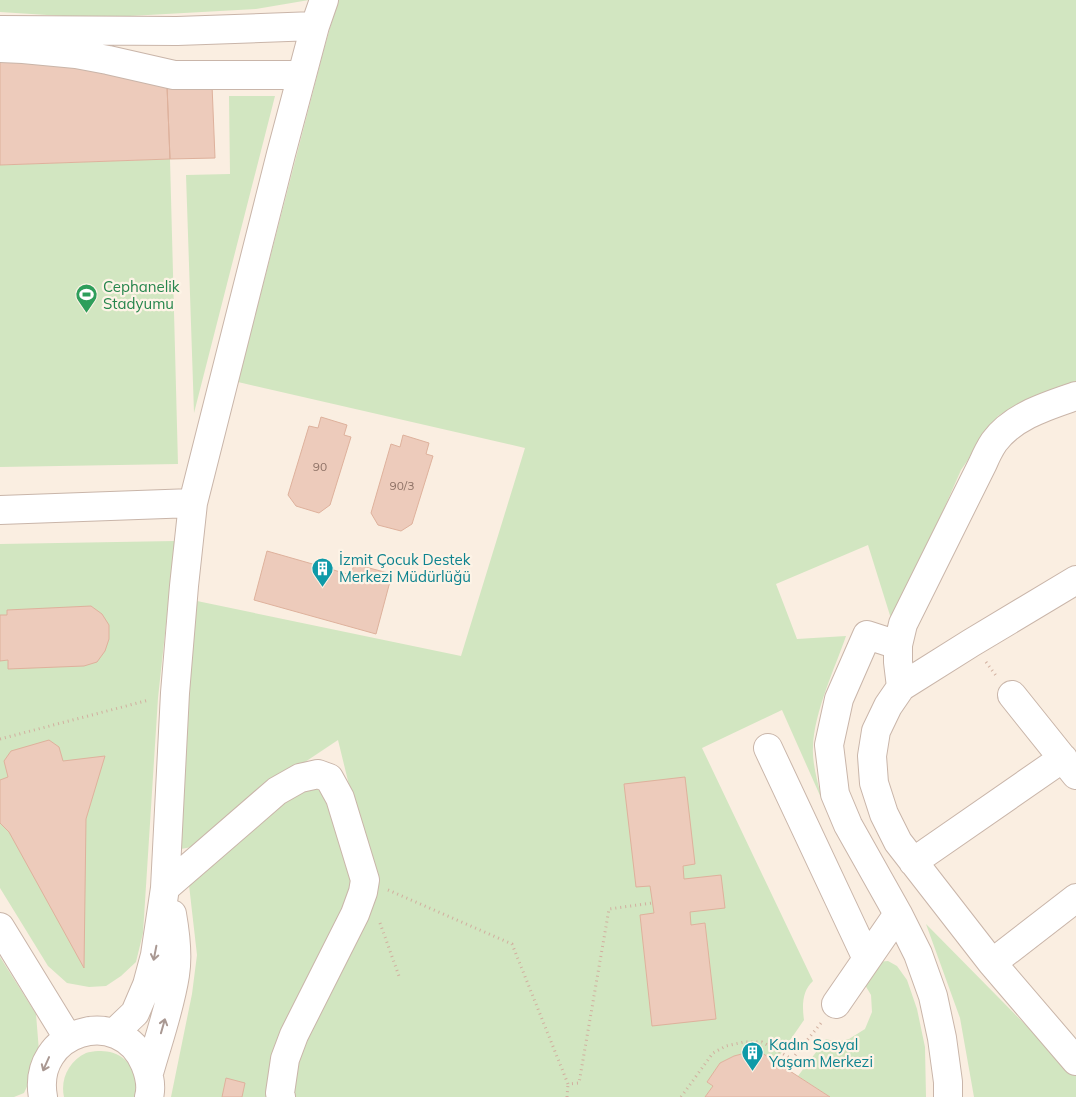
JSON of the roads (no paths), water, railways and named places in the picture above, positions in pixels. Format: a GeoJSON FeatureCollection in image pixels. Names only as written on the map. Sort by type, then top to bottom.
{"type":"FeatureCollection","features":[{"type":"Feature","properties":{"kind":"street"},"geometry":{"type":"LineString","coordinates":[[114,1033],[135,1012],[147,985],[155,955],[165,888],[175,693],[193,503],[280,154],[324,0]]}},
{"type":"Feature","properties":{"kind":"street"},"geometry":{"type":"LineString","coordinates":[[0,30],[177,31],[316,26]]}},
{"type":"Feature","properties":{"kind":"street"},"geometry":{"type":"LineString","coordinates":[[0,48],[76,54],[174,75],[302,75]]}},
{"type":"Feature","properties":{"kind":"street"},"geometry":{"type":"LineString","coordinates":[[901,687],[898,645],[903,624],[995,442],[1012,425],[1026,415],[1076,396]]}},
{"type":"Feature","properties":{"kind":"street"},"geometry":{"type":"LineString","coordinates":[[0,510],[193,503]]}},
{"type":"Feature","properties":{"kind":"street"},"geometry":{"type":"LineString","coordinates":[[1076,580],[970,643],[901,687],[888,706],[876,731],[872,756],[874,783],[884,814],[898,842],[992,963],[1076,1061]]}},
{"type":"Feature","properties":{"kind":"street"},"geometry":{"type":"LineString","coordinates":[[898,645],[867,635],[839,700],[829,745],[835,794],[848,825],[918,954],[933,996],[942,1038],[948,1082],[948,1097]]}},
{"type":"Feature","properties":{"kind":"street"},"geometry":{"type":"LineString","coordinates":[[913,862],[1070,767],[1012,695]]}},
{"type":"Feature","properties":{"kind":"street"},"geometry":{"type":"LineString","coordinates":[[768,748],[867,959]]}},
{"type":"Feature","properties":{"kind":"street"},"geometry":{"type":"LineString","coordinates":[[165,888],[277,791],[300,778],[318,774],[329,778],[340,798],[365,880],[355,914],[294,1035],[285,1059],[280,1097]]}},
{"type":"Feature","properties":{"kind":"street"},"geometry":{"type":"LineString","coordinates":[[149,1085],[175,974],[175,933],[165,888]]}},
{"type":"Feature","properties":{"kind":"street"},"geometry":{"type":"LineString","coordinates":[[992,963],[1076,898]]}},
{"type":"Feature","properties":{"kind":"street"},"geometry":{"type":"LineString","coordinates":[[836,1004],[898,914]]}},
{"type":"Feature","properties":{"kind":"street"},"geometry":{"type":"LineString","coordinates":[[0,927],[68,1038]]}},
{"type":"Feature","properties":{"kind":"street"},"geometry":{"type":"LineString","coordinates":[[43,1097],[41,1086],[43,1069],[51,1053],[59,1044],[79,1032],[96,1030],[114,1033],[129,1042],[142,1056],[149,1085]]}},
{"type":"Feature","properties":{"kind":"place","name":"Cephanelik Stadyumu"},"geometry":{"type":"Point","coordinates":[87,314]}},
{"type":"Feature","properties":{"kind":"place","name":"İzmit Çocuk Destek Merkezi Müdürlüğü"},"geometry":{"type":"Point","coordinates":[323,587]}},
{"type":"Feature","properties":{"kind":"place","name":"Kadın Sosyal Yaşam Merkezi"},"geometry":{"type":"Point","coordinates":[753,1072]}}]}
